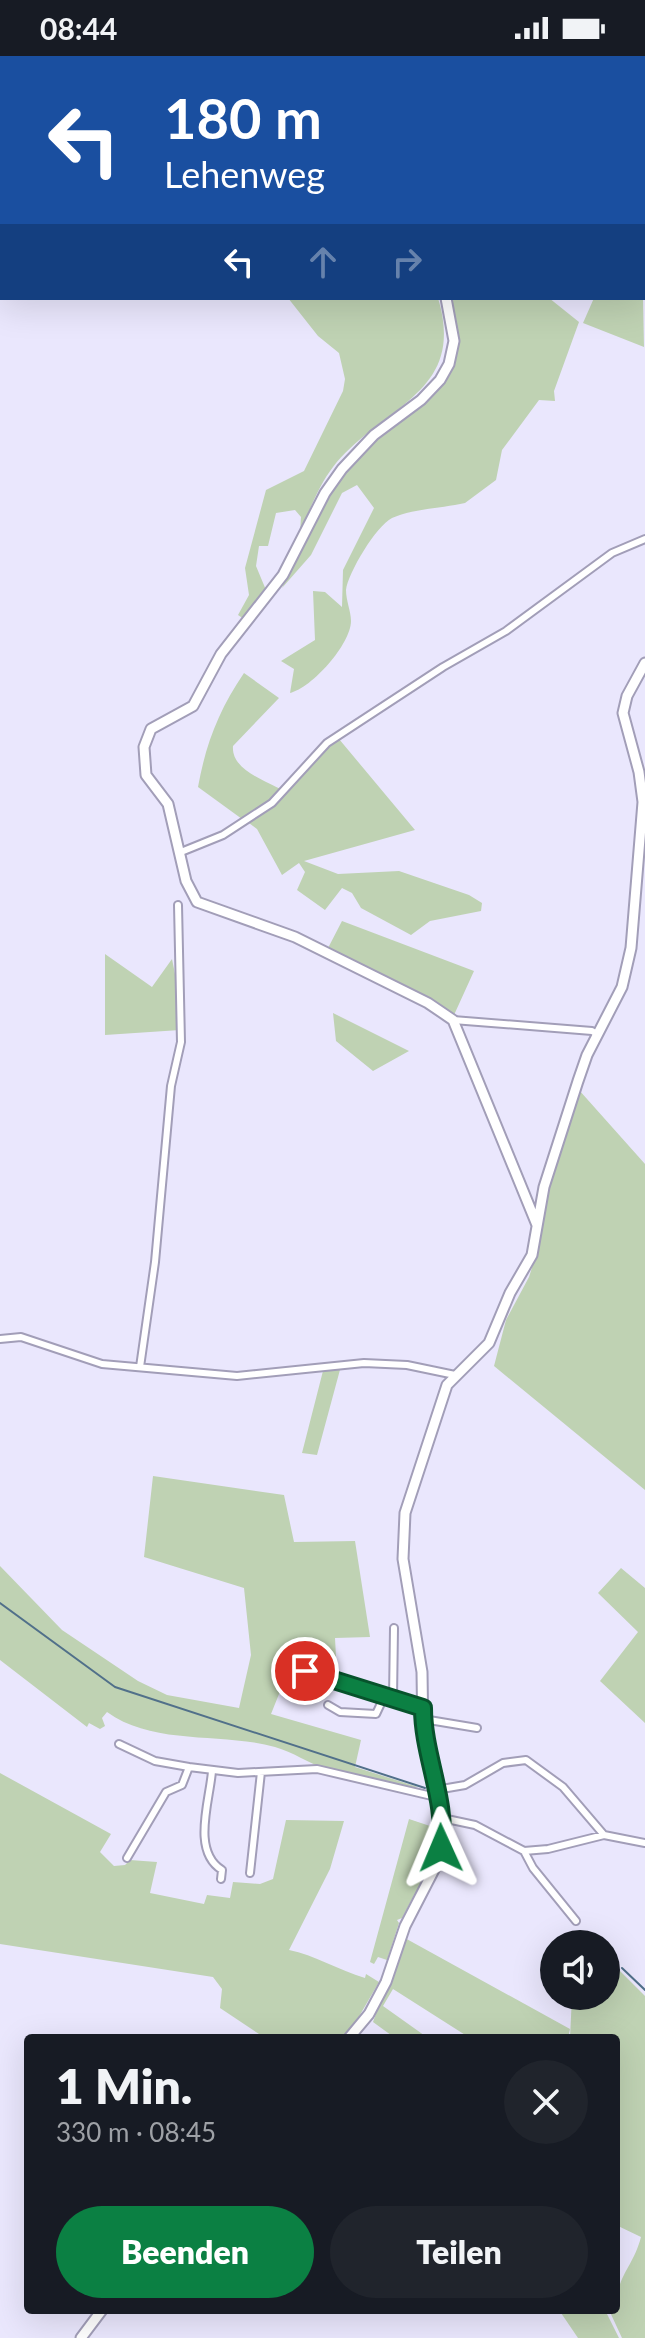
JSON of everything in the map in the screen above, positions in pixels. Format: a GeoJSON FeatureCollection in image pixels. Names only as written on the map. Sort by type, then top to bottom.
{"type":"FeatureCollection","features":[{"type":"Feature","properties":{"kind":"main road"},"geometry":{"type":"LineString","coordinates":[[446,300],[454,341],[449,364],[440,380],[421,400],[374,435],[342,469],[283,575],[221,654],[193,706],[183,715],[159,722],[146,736],[143,759],[146,775],[163,794],[191,896],[197,902],[295,937],[428,1003],[453,1020],[537,1225]]}},
{"type":"Feature","properties":{"kind":"main road"},"geometry":{"type":"LineString","coordinates":[[352,2034],[369,2014],[386,1982],[405,1926],[438,1862],[442,1818],[423,1719],[422,1672],[402,1540],[405,1513],[438,1402],[455,1375],[480,1354],[496,1330],[505,1303],[532,1255],[549,1171],[597,1034],[617,1002],[631,948],[643,802],[639,772],[623,713],[627,696],[645,663]]}},
{"type":"Feature","properties":{"kind":"main road"},"geometry":{"type":"LineString","coordinates":[[81,2338],[99,2314]]}},
{"type":"Feature","properties":{"kind":"street"},"geometry":{"type":"LineString","coordinates":[[181,852],[223,835],[272,803],[327,743],[533,613],[612,553],[645,539]]}},
{"type":"Feature","properties":{"kind":"street"},"geometry":{"type":"LineString","coordinates":[[140,1367],[159,1230],[171,1086],[182,1033],[178,905]]}},
{"type":"Feature","properties":{"kind":"street"},"geometry":{"type":"LineString","coordinates":[[453,1020],[565,1028],[597,1034]]}},
{"type":"Feature","properties":{"kind":"street"},"geometry":{"type":"LineString","coordinates":[[0,1339],[21,1337],[77,1358],[237,1376],[364,1363],[407,1365],[455,1375]]}},
{"type":"Feature","properties":{"kind":"street"},"geometry":{"type":"LineString","coordinates":[[393,1698],[394,1628]]}},
{"type":"Feature","properties":{"kind":"street"},"geometry":{"type":"LineString","coordinates":[[305,1671],[423,1708]]}},
{"type":"Feature","properties":{"kind":"street"},"geometry":{"type":"LineString","coordinates":[[328,1705],[340,1712],[375,1714],[379,1712],[384,1697]]}},
{"type":"Feature","properties":{"kind":"street"},"geometry":{"type":"LineString","coordinates":[[423,1719],[477,1728]]}},
{"type":"Feature","properties":{"kind":"street"},"geometry":{"type":"LineString","coordinates":[[119,1744],[155,1761],[212,1771],[317,1769],[404,1792],[437,1794],[465,1785],[503,1763],[526,1760],[563,1787],[604,1835]]}},
{"type":"Feature","properties":{"kind":"street"},"geometry":{"type":"LineString","coordinates":[[127,1858],[166,1792],[182,1785],[189,1767]]}},
{"type":"Feature","properties":{"kind":"street"},"geometry":{"type":"LineString","coordinates":[[212,1771],[204,1834],[212,1862],[222,1870],[221,1879]]}},
{"type":"Feature","properties":{"kind":"street"},"geometry":{"type":"LineString","coordinates":[[250,1873],[261,1772]]}},
{"type":"Feature","properties":{"kind":"street"},"geometry":{"type":"LineString","coordinates":[[442,1818],[475,1825],[524,1851],[548,1849],[604,1835],[645,1843]]}},
{"type":"Feature","properties":{"kind":"street"},"geometry":{"type":"LineString","coordinates":[[524,1851],[533,1868],[576,1921]]}},
{"type":"Feature","properties":{"kind":"green space"},"geometry":{"type":"Polygon","coordinates":[[[290,300],[438,300],[444,330],[441,356],[431,377],[415,395],[353,446],[333,467],[300,533],[301,517],[295,510],[276,513],[268,546],[259,546],[256,566],[266,590],[244,619],[238,615],[249,595],[245,568],[266,490],[304,471],[343,391],[345,379],[339,353],[318,336],[290,300]]]}},
{"type":"Feature","properties":{"kind":"green space"},"geometry":{"type":"Polygon","coordinates":[[[450,300],[552,300],[579,322],[554,391],[555,401],[539,400],[502,450],[496,480],[465,503],[400,515],[378,530],[348,582],[346,594],[351,621],[345,641],[319,674],[290,693],[294,669],[281,661],[315,640],[313,591],[325,592],[342,607],[343,570],[374,508],[357,485],[342,493],[311,555],[282,588],[314,517],[337,479],[366,447],[435,390],[446,377],[454,362],[456,324],[450,300]]]}},
{"type":"Feature","properties":{"kind":"green space"},"geometry":{"type":"Polygon","coordinates":[[[593,300],[643,300],[644,347],[583,323],[593,300]]]}},
{"type":"Feature","properties":{"kind":"green space"},"geometry":{"type":"Polygon","coordinates":[[[244,673],[279,698],[233,746],[234,754],[243,768],[282,790],[272,802],[242,819],[198,787],[215,727],[244,673]]]}},
{"type":"Feature","properties":{"kind":"green space"},"geometry":{"type":"Polygon","coordinates":[[[339,739],[415,830],[304,861],[338,874],[399,871],[469,895],[482,903],[481,911],[430,921],[411,935],[361,908],[352,893],[342,888],[325,910],[297,890],[305,872],[299,863],[282,875],[257,829],[245,820],[272,806],[329,744],[339,739]]]}},
{"type":"Feature","properties":{"kind":"green space"},"geometry":{"type":"Polygon","coordinates":[[[342,921],[474,971],[454,1015],[327,950],[342,921]]]}},
{"type":"Feature","properties":{"kind":"green space"},"geometry":{"type":"Polygon","coordinates":[[[105,954],[152,987],[172,959],[179,994],[180,1030],[105,1035],[105,954]]]}},
{"type":"Feature","properties":{"kind":"green space"},"geometry":{"type":"Polygon","coordinates":[[[333,1013],[409,1051],[373,1071],[336,1041],[333,1013]]]}},
{"type":"Feature","properties":{"kind":"green space"},"geometry":{"type":"Polygon","coordinates":[[[579,1090],[645,1164],[645,1490],[494,1366],[506,1320],[529,1277],[538,1249],[548,1184],[579,1090]]]}},
{"type":"Feature","properties":{"kind":"green space"},"geometry":{"type":"Polygon","coordinates":[[[341,1366],[317,1455],[302,1453],[324,1367],[341,1366]]]}},
{"type":"Feature","properties":{"kind":"green space"},"geometry":{"type":"Polygon","coordinates":[[[153,1476],[284,1495],[294,1542],[355,1541],[370,1637],[335,1638],[336,1657],[318,1647],[306,1663],[289,1669],[271,1714],[361,1740],[355,1767],[418,1787],[410,1789],[336,1772],[282,1749],[254,1743],[145,1730],[107,1712],[102,1718],[105,1726],[100,1729],[89,1723],[87,1727],[0,1660],[0,1566],[62,1630],[138,1681],[167,1695],[239,1708],[251,1655],[244,1588],[144,1557],[153,1476]]]}},
{"type":"Feature","properties":{"kind":"green space"},"geometry":{"type":"Polygon","coordinates":[[[621,1568],[645,1588],[645,1723],[600,1681],[638,1632],[598,1593],[621,1568]]]}},
{"type":"Feature","properties":{"kind":"green space"},"geometry":{"type":"Polygon","coordinates":[[[0,1773],[111,1834],[100,1852],[114,1866],[125,1865],[130,1860],[157,1862],[150,1893],[204,1904],[207,1895],[230,1898],[233,1882],[260,1884],[273,1879],[286,1820],[344,1821],[330,1869],[289,1950],[365,1978],[366,1974],[379,1982],[357,2020],[345,2034],[259,2034],[220,2008],[222,1989],[213,1977],[0,1944],[0,1773]]]}},
{"type":"Feature","properties":{"kind":"green space"},"geometry":{"type":"Polygon","coordinates":[[[409,1819],[436,1828],[422,1880],[402,1918],[397,1920],[399,1923],[387,1960],[378,1957],[374,1964],[370,1962],[409,1819]]]}},
{"type":"Feature","properties":{"kind":"green space"},"geometry":{"type":"Polygon","coordinates":[[[403,1937],[570,2029],[569,2034],[464,2034],[393,1989],[383,2006],[422,2034],[390,2034],[373,2022],[403,1937]]]}},
{"type":"Feature","properties":{"kind":"green space"},"geometry":{"type":"Polygon","coordinates":[[[620,1971],[645,1996],[645,2338],[622,2338],[611,2314],[620,2314],[620,2285],[641,2237],[620,2227],[620,2034],[570,2034],[571,2010],[620,2010],[620,1971]]]}},
{"type":"Feature","properties":{"kind":"green space"},"geometry":{"type":"Polygon","coordinates":[[[562,2314],[607,2314],[619,2338],[578,2338],[562,2314]]]}},
{"type":"Feature","properties":{"kind":"waterway"},"geometry":{"type":"LineString","coordinates":[[0,1603],[115,1687],[425,1788]]}},
{"type":"Feature","properties":{"kind":"waterway"},"geometry":{"type":"LineString","coordinates":[[622,1968],[645,1990]]}},
{"type":"Feature","properties":{"kind":"route"},"geometry":{"type":"LineString","coordinates":[[305,1671],[423,1708],[423,1737],[442,1818],[441,1848]]}}]}
